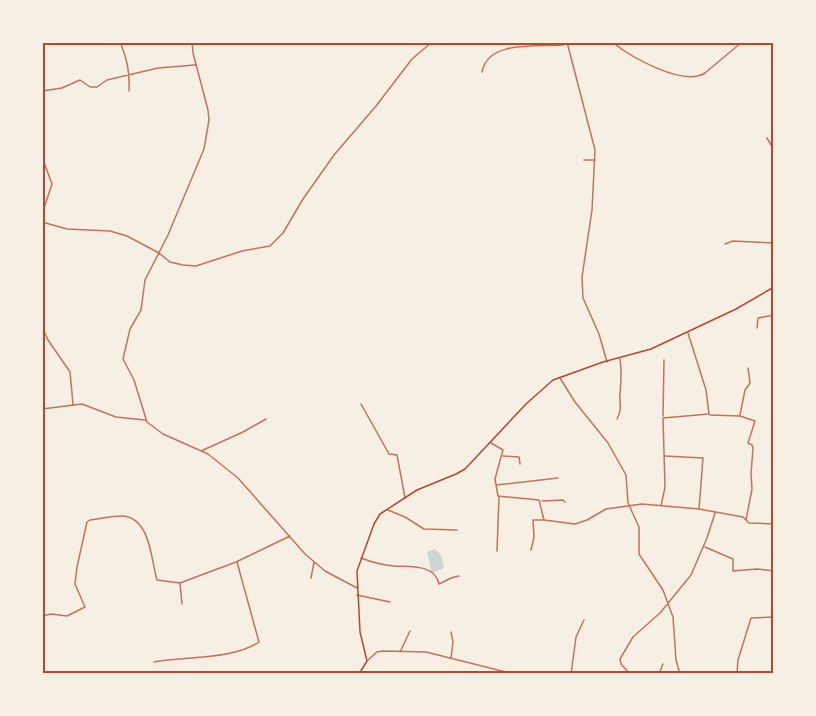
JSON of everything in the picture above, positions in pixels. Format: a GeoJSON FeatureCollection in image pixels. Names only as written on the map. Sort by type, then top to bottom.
{"type":"FeatureCollection","features":[{"type":"Feature","properties":{"kind":"main road"},"geometry":{"type":"LineString","coordinates":[[359,674],[367,661],[360,632],[357,572],[374,524],[380,514],[417,490],[465,469],[526,404],[553,380],[640,353],[736,309],[774,287]]}},
{"type":"Feature","properties":{"kind":"street"},"geometry":{"type":"LineString","coordinates":[[120,42],[128,61],[129,91]]}},
{"type":"Feature","properties":{"kind":"street"},"geometry":{"type":"LineString","coordinates":[[146,420],[134,380],[123,359],[130,329],[141,310],[145,280],[189,187],[204,149],[209,120],[208,110],[192,42]]}},
{"type":"Feature","properties":{"kind":"street"},"geometry":{"type":"LineString","coordinates":[[42,222],[67,230],[110,231],[127,236],[159,253],[170,262],[196,266],[242,251],[270,246],[283,233],[303,199],[334,155],[412,59],[432,42]]}},
{"type":"Feature","properties":{"kind":"street"},"geometry":{"type":"LineString","coordinates":[[482,72],[484,64],[492,54],[505,48],[562,45],[568,42],[596,160],[582,288],[583,298],[607,362]]}},
{"type":"Feature","properties":{"kind":"street"},"geometry":{"type":"LineString","coordinates":[[612,42],[645,64],[690,77],[699,77],[705,73],[741,42]]}},
{"type":"Feature","properties":{"kind":"street"},"geometry":{"type":"LineString","coordinates":[[42,91],[63,88],[80,80],[90,87],[97,87],[107,80],[158,68],[196,65]]}},
{"type":"Feature","properties":{"kind":"street"},"geometry":{"type":"LineString","coordinates":[[767,138],[774,150]]}},
{"type":"Feature","properties":{"kind":"street"},"geometry":{"type":"LineString","coordinates":[[42,157],[52,184],[42,214]]}},
{"type":"Feature","properties":{"kind":"street"},"geometry":{"type":"LineString","coordinates":[[584,160],[596,160]]}},
{"type":"Feature","properties":{"kind":"street"},"geometry":{"type":"LineString","coordinates":[[725,244],[734,241],[774,243]]}},
{"type":"Feature","properties":{"kind":"street"},"geometry":{"type":"LineString","coordinates":[[757,328],[758,318],[774,315]]}},
{"type":"Feature","properties":{"kind":"street"},"geometry":{"type":"LineString","coordinates":[[42,327],[70,372],[73,404]]}},
{"type":"Feature","properties":{"kind":"street"},"geometry":{"type":"LineString","coordinates":[[688,332],[706,390],[709,414]]}},
{"type":"Feature","properties":{"kind":"street"},"geometry":{"type":"LineString","coordinates":[[617,419],[622,407],[620,359]]}},
{"type":"Feature","properties":{"kind":"street"},"geometry":{"type":"LineString","coordinates":[[661,506],[665,487],[664,360]]}},
{"type":"Feature","properties":{"kind":"street"},"geometry":{"type":"LineString","coordinates":[[740,416],[745,390],[750,383],[748,368]]}},
{"type":"Feature","properties":{"kind":"street"},"geometry":{"type":"LineString","coordinates":[[560,378],[575,402],[608,443],[626,476],[630,506],[639,527],[639,554],[663,590],[673,617],[676,660],[680,674]]}},
{"type":"Feature","properties":{"kind":"street"},"geometry":{"type":"LineString","coordinates":[[42,409],[82,404],[116,417],[146,420],[163,434],[208,454],[238,478],[325,571],[357,588]]}},
{"type":"Feature","properties":{"kind":"street"},"geometry":{"type":"LineString","coordinates":[[361,404],[388,454],[396,453],[397,455],[405,498]]}},
{"type":"Feature","properties":{"kind":"street"},"geometry":{"type":"LineString","coordinates":[[663,418],[709,414],[740,416],[754,420],[756,423],[748,443],[752,444],[753,448],[752,489],[746,521]]}},
{"type":"Feature","properties":{"kind":"street"},"geometry":{"type":"LineString","coordinates":[[200,451],[266,419]]}},
{"type":"Feature","properties":{"kind":"street"},"geometry":{"type":"LineString","coordinates":[[490,443],[503,450],[495,485],[499,496],[497,551]]}},
{"type":"Feature","properties":{"kind":"street"},"geometry":{"type":"LineString","coordinates":[[502,456],[519,457],[520,464]]}},
{"type":"Feature","properties":{"kind":"street"},"geometry":{"type":"LineString","coordinates":[[664,456],[703,458],[705,462],[699,509]]}},
{"type":"Feature","properties":{"kind":"street"},"geometry":{"type":"LineString","coordinates":[[495,485],[558,478]]}},
{"type":"Feature","properties":{"kind":"street"},"geometry":{"type":"LineString","coordinates":[[499,496],[541,501],[563,500],[565,502]]}},
{"type":"Feature","properties":{"kind":"street"},"geometry":{"type":"LineString","coordinates":[[541,501],[544,520]]}},
{"type":"Feature","properties":{"kind":"street"},"geometry":{"type":"LineString","coordinates":[[531,550],[534,537],[533,520],[575,524],[606,509],[642,504],[699,509],[742,517],[749,523],[774,524]]}},
{"type":"Feature","properties":{"kind":"street"},"geometry":{"type":"LineString","coordinates":[[388,510],[424,529],[457,530]]}},
{"type":"Feature","properties":{"kind":"street"},"geometry":{"type":"LineString","coordinates":[[630,674],[621,664],[620,659],[633,637],[657,617],[691,575],[704,547],[715,512]]}},
{"type":"Feature","properties":{"kind":"street"},"geometry":{"type":"LineString","coordinates":[[42,616],[51,614],[67,616],[85,607],[75,584],[87,522],[90,520],[116,516],[131,518],[141,528],[148,542],[157,580],[180,583],[236,562],[290,536]]}},
{"type":"Feature","properties":{"kind":"street"},"geometry":{"type":"LineString","coordinates":[[704,547],[733,559],[733,571],[774,571]]}},
{"type":"Feature","properties":{"kind":"street"},"geometry":{"type":"LineString","coordinates":[[361,558],[393,566],[426,569],[436,576],[439,584],[459,576]]}},
{"type":"Feature","properties":{"kind":"street"},"geometry":{"type":"LineString","coordinates":[[311,578],[314,561]]}},
{"type":"Feature","properties":{"kind":"street"},"geometry":{"type":"LineString","coordinates":[[154,662],[226,654],[259,642],[236,562]]}},
{"type":"Feature","properties":{"kind":"street"},"geometry":{"type":"LineString","coordinates":[[180,583],[182,604]]}},
{"type":"Feature","properties":{"kind":"street"},"geometry":{"type":"LineString","coordinates":[[357,595],[390,602]]}},
{"type":"Feature","properties":{"kind":"street"},"geometry":{"type":"LineString","coordinates":[[736,674],[751,618],[774,617]]}},
{"type":"Feature","properties":{"kind":"street"},"geometry":{"type":"LineString","coordinates":[[570,674],[576,637],[584,620]]}},
{"type":"Feature","properties":{"kind":"street"},"geometry":{"type":"LineString","coordinates":[[399,653],[410,631]]}},
{"type":"Feature","properties":{"kind":"street"},"geometry":{"type":"LineString","coordinates":[[451,632],[453,642],[451,658]]}},
{"type":"Feature","properties":{"kind":"street"},"geometry":{"type":"LineString","coordinates":[[367,661],[377,652],[426,652],[514,674]]}},
{"type":"Feature","properties":{"kind":"street"},"geometry":{"type":"LineString","coordinates":[[659,674],[663,664]]}},
{"type":"Feature","properties":{"kind":"street"},"geometry":{"type":"LineString","coordinates":[[489,674],[490,668]]}},
{"type":"Feature","properties":{"kind":"shaded area"},"geometry":{"type":"Polygon","coordinates":[[[435,549],[441,555],[444,568],[432,573],[427,552],[435,549]]]}}]}
